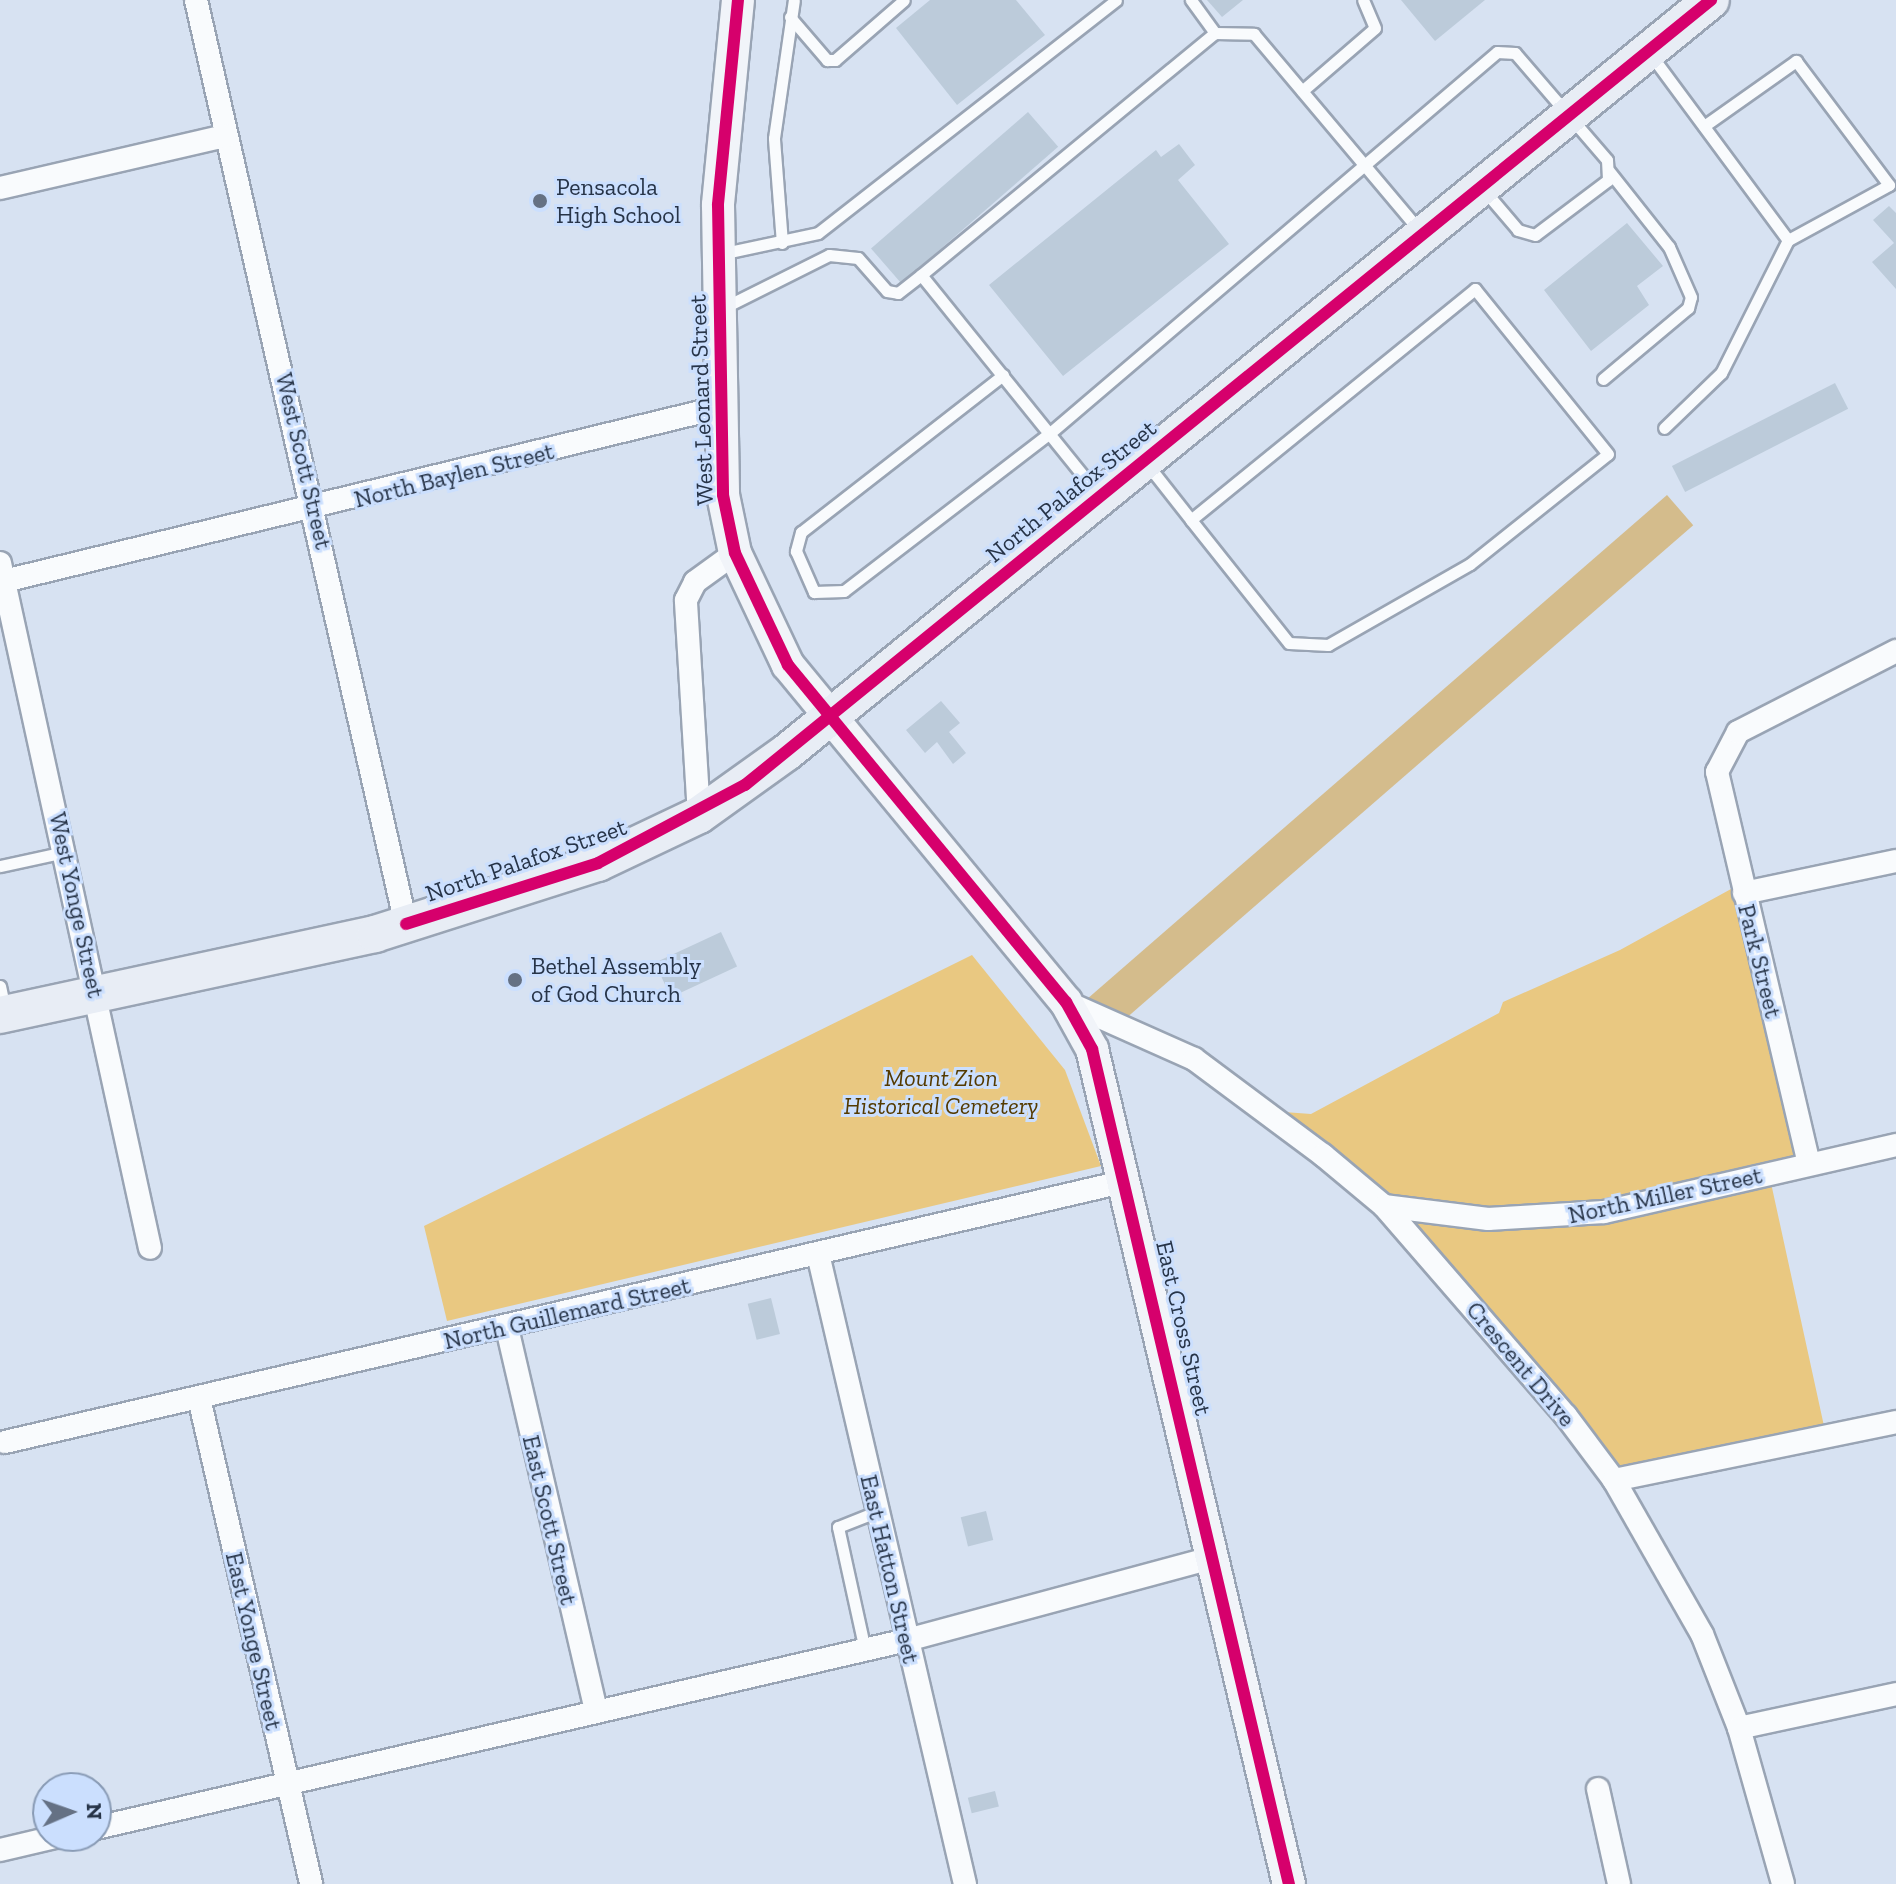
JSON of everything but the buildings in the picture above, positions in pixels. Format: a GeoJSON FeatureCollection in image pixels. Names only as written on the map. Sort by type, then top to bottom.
{"type":"FeatureCollection","features":[{"type":"Feature","properties":{"kind":"main road","name":"North Palafox Street"},"geometry":{"type":"LineString","coordinates":[[2,1005],[96,993],[406,924],[598,863],[699,815],[829,717],[1711,0]]}},
{"type":"Feature","properties":{"kind":"street","name":"West Scott Street"},"geometry":{"type":"LineString","coordinates":[[196,0],[315,508],[406,924]]}},
{"type":"Feature","properties":{"kind":"street","name":"West Leonard Street"},"geometry":{"type":"LineString","coordinates":[[738,0],[720,128],[719,254],[723,495],[735,553],[767,631],[829,717],[924,835]]}},
{"type":"Feature","properties":{"kind":"street"},"geometry":{"type":"LineString","coordinates":[[0,188],[226,136]]}},
{"type":"Feature","properties":{"kind":"street","name":"North Baylen Street"},"geometry":{"type":"LineString","coordinates":[[1,575],[315,508],[721,407]]}},
{"type":"Feature","properties":{"kind":"street"},"geometry":{"type":"LineString","coordinates":[[699,815],[686,600],[695,582],[735,553]]}},
{"type":"Feature","properties":{"kind":"street","name":"West Yonge Street"},"geometry":{"type":"LineString","coordinates":[[1,575],[65,851],[150,1248]]}},
{"type":"Feature","properties":{"kind":"street","name":"Park Street"},"geometry":{"type":"LineString","coordinates":[[1809,1164],[1719,788],[1720,757],[1750,724],[1896,651]]}},
{"type":"Feature","properties":{"kind":"street","name":"East Cross Street"},"geometry":{"type":"LineString","coordinates":[[924,835],[1066,1002],[1092,1049],[1127,1181],[1289,1884]]}},
{"type":"Feature","properties":{"kind":"street"},"geometry":{"type":"LineString","coordinates":[[1744,893],[1896,861]]}},
{"type":"Feature","properties":{"kind":"street","name":"Crescent Drive"},"geometry":{"type":"LineString","coordinates":[[1066,1002],[1194,1059],[1384,1206],[1614,1480],[1702,1634],[1739,1728],[1783,1884]]}},
{"type":"Feature","properties":{"kind":"street","name":"North Miller Street"},"geometry":{"type":"LineString","coordinates":[[1384,1206],[1549,1218],[1658,1201],[1896,1145]]}},
{"type":"Feature","properties":{"kind":"street","name":"North Guillemard Street"},"geometry":{"type":"LineString","coordinates":[[5,1442],[507,1328],[1127,1181]]}},
{"type":"Feature","properties":{"kind":"street","name":"East Hatton Street"},"geometry":{"type":"LineString","coordinates":[[818,1254],[965,1884]]}},
{"type":"Feature","properties":{"kind":"street","name":"East Scott Street"},"geometry":{"type":"LineString","coordinates":[[507,1328],[596,1711]]}},
{"type":"Feature","properties":{"kind":"street","name":"East Yonge Street"},"geometry":{"type":"LineString","coordinates":[[199,1398],[311,1884]]}},
{"type":"Feature","properties":{"kind":"street"},"geometry":{"type":"LineString","coordinates":[[1614,1480],[1896,1422]]}},
{"type":"Feature","properties":{"kind":"street"},"geometry":{"type":"LineString","coordinates":[[112,1824],[907,1640],[1214,1557]]}},
{"type":"Feature","properties":{"kind":"street"},"geometry":{"type":"LineString","coordinates":[[1739,1728],[1896,1694]]}},
{"type":"Feature","properties":{"kind":"street"},"geometry":{"type":"LineString","coordinates":[[1598,1789],[1619,1884]]}},
{"type":"Feature","properties":{"kind":"street"},"geometry":{"type":"LineString","coordinates":[[0,1850],[32,1842]]}},
{"type":"Feature","properties":{"kind":"lane"},"geometry":{"type":"LineString","coordinates":[[782,243],[774,138],[794,0]]}},
{"type":"Feature","properties":{"kind":"lane"},"geometry":{"type":"LineString","coordinates":[[790,17],[827,60],[835,60],[904,0]]}},
{"type":"Feature","properties":{"kind":"lane"},"geometry":{"type":"LineString","coordinates":[[719,254],[818,233],[1116,0]]}},
{"type":"Feature","properties":{"kind":"lane"},"geometry":{"type":"LineString","coordinates":[[1191,0],[1215,33]]}},
{"type":"Feature","properties":{"kind":"lane"},"geometry":{"type":"LineString","coordinates":[[1302,91],[1375,28],[1363,0]]}},
{"type":"Feature","properties":{"kind":"lane"},"geometry":{"type":"LineString","coordinates":[[720,309],[829,255],[858,258],[887,291],[898,293],[1215,33],[1254,34],[1423,234]]}},
{"type":"Feature","properties":{"kind":"lane"},"geometry":{"type":"LineString","coordinates":[[1648,51],[1788,240]]}},
{"type":"Feature","properties":{"kind":"lane"},"geometry":{"type":"LineString","coordinates":[[1003,375],[801,532],[796,551],[814,592],[844,591],[1050,433],[1367,167],[1497,52],[1515,53],[1572,113],[1609,171],[1669,247],[1691,297],[1688,308],[1603,379]]}},
{"type":"Feature","properties":{"kind":"lane"},"geometry":{"type":"LineString","coordinates":[[1664,428],[1721,373],[1788,240],[1889,185],[1796,61],[1704,126]]}},
{"type":"Feature","properties":{"kind":"lane"},"geometry":{"type":"LineString","coordinates":[[1481,187],[1518,230],[1535,235],[1604,189],[1609,171]]}},
{"type":"Feature","properties":{"kind":"lane"},"geometry":{"type":"LineString","coordinates":[[921,275],[1100,497]]}},
{"type":"Feature","properties":{"kind":"lane"},"geometry":{"type":"LineString","coordinates":[[1144,461],[1191,520],[1289,643],[1328,645],[1470,564],[1608,454],[1475,289],[1191,520]]}},
{"type":"Feature","properties":{"kind":"lane"},"geometry":{"type":"LineString","coordinates":[[0,866],[65,851]]}},
{"type":"Feature","properties":{"kind":"lane"},"geometry":{"type":"LineString","coordinates":[[865,1650],[838,1527],[876,1512]]}},
{"type":"Feature","properties":{"kind":"green space"},"geometry":{"type":"Polygon","coordinates":[[[1731,889],[1796,1157],[1602,1202],[1488,1209],[1390,1196],[1284,1112],[1311,1114],[1499,1013],[1503,1002],[1620,950],[1731,889]]]}},
{"type":"Feature","properties":{"kind":"green space","name":"Mount Zion Historical Cemetery"},"geometry":{"type":"Polygon","coordinates":[[[972,955],[1065,1070],[1101,1166],[447,1321],[424,1226],[972,955]]]}},
{"type":"Feature","properties":{"kind":"green space"},"geometry":{"type":"Polygon","coordinates":[[[1771,1183],[1824,1426],[1621,1469],[1412,1221],[1550,1228],[1771,1183]]]}},
{"type":"Feature","properties":{"kind":"shaded area"},"geometry":{"type":"Polygon","coordinates":[[[1667,495],[1693,525],[1114,1029],[1087,999],[1667,495]]]}},
{"type":"Feature","properties":{"kind":"cycle path"},"geometry":{"type":"LineString","coordinates":[[738,0],[718,205],[723,495],[735,553],[788,665],[1066,1002],[1092,1049],[1289,1884]]}},
{"type":"Feature","properties":{"kind":"cycle path"},"geometry":{"type":"LineString","coordinates":[[406,924],[598,863],[745,785],[1711,0]]}},
{"type":"Feature","properties":{"kind":"place","name":"Pensacola High School"},"geometry":{"type":"Point","coordinates":[540,201]}},
{"type":"Feature","properties":{"kind":"place","name":"Bethel Assembly of God Church"},"geometry":{"type":"Point","coordinates":[515,980]}}]}
